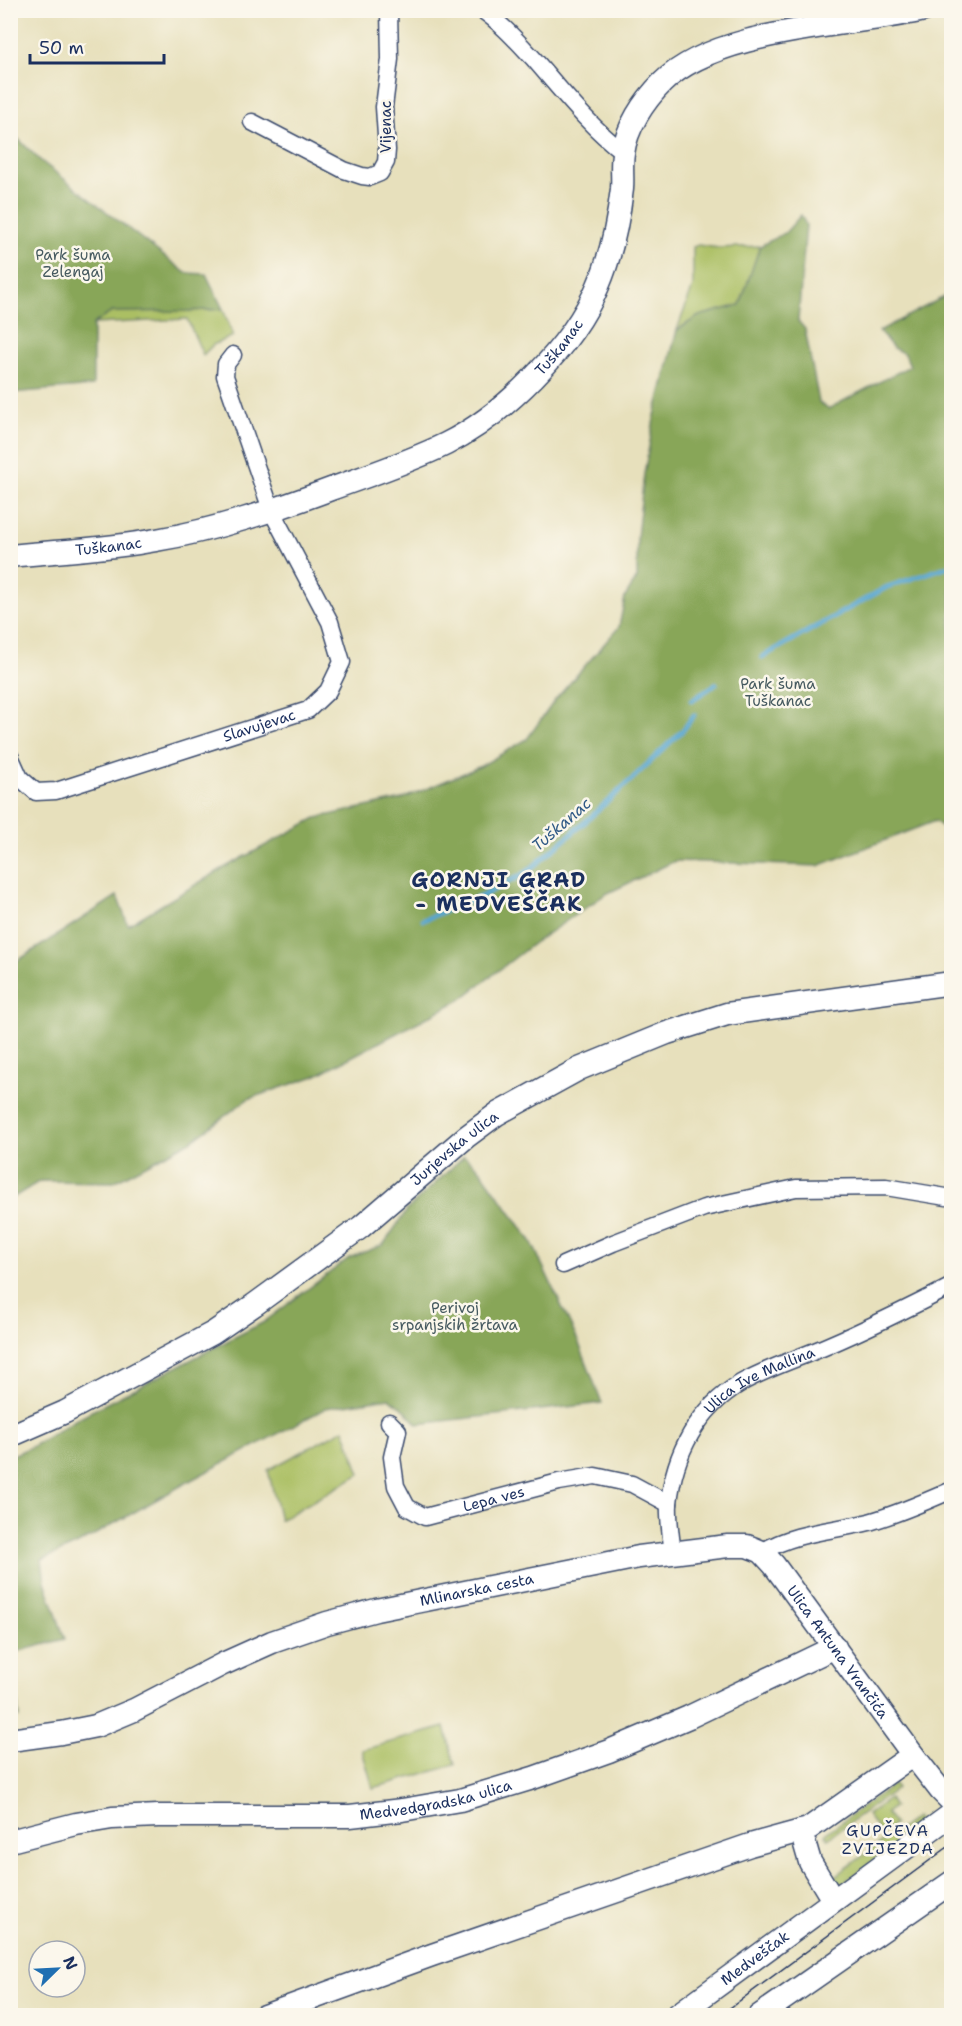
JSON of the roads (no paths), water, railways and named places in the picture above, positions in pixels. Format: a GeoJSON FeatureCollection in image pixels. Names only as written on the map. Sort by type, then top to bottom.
{"type":"FeatureCollection","features":[{"type":"Feature","properties":{"kind":"street","name":"Vijenac"},"geometry":{"type":"LineString","coordinates":[[252,122],[344,170],[370,177],[380,174],[386,162],[387,150],[384,107],[390,59],[389,10]]}},
{"type":"Feature","properties":{"kind":"street"},"geometry":{"type":"LineString","coordinates":[[482,10],[514,38],[605,138],[623,152]]}},
{"type":"Feature","properties":{"kind":"street","name":"Tuškanac"},"geometry":{"type":"LineString","coordinates":[[10,556],[157,540],[271,510],[398,465],[448,443],[499,410],[547,364],[569,336],[591,301],[599,284],[618,216],[623,152],[632,125],[647,100],[663,82],[703,55],[728,45],[868,15],[924,10]]}},
{"type":"Feature","properties":{"kind":"street","name":"Slavujevac"},"geometry":{"type":"LineString","coordinates":[[10,756],[20,778],[36,792],[56,791],[308,710],[328,691],[342,662],[330,622],[271,510],[225,376],[226,364],[234,356]]}},
{"type":"Feature","properties":{"kind":"street","name":"Jurjevska ulica"},"geometry":{"type":"LineString","coordinates":[[10,1436],[65,1412],[213,1333],[361,1227],[466,1137],[497,1114],[579,1069],[668,1033],[727,1014],[951,983]]}},
{"type":"Feature","properties":{"kind":"street"},"geometry":{"type":"LineString","coordinates":[[563,1265],[704,1208],[796,1188],[886,1187],[951,1198]]}},
{"type":"Feature","properties":{"kind":"street","name":"Ulica Ive Mallina"},"geometry":{"type":"LineString","coordinates":[[673,1553],[669,1504],[678,1462],[686,1442],[711,1405],[742,1382],[880,1324],[951,1286]]}},
{"type":"Feature","properties":{"kind":"street","name":"Lepa ves"},"geometry":{"type":"LineString","coordinates":[[389,1422],[398,1431],[392,1457],[396,1486],[407,1507],[425,1517],[560,1482],[595,1476],[632,1484],[669,1504]]}},
{"type":"Feature","properties":{"kind":"street"},"geometry":{"type":"LineString","coordinates":[[762,1552],[784,1541],[880,1518],[911,1508],[951,1490]]}},
{"type":"Feature","properties":{"kind":"street","name":"Mlinarska cesta"},"geometry":{"type":"LineString","coordinates":[[10,1740],[96,1726],[134,1710],[223,1664],[272,1642],[327,1623],[376,1610],[639,1557],[740,1545],[762,1552]]}},
{"type":"Feature","properties":{"kind":"street","name":"Ulica Antuna Vrančića"},"geometry":{"type":"LineString","coordinates":[[762,1552],[835,1647],[913,1755]]}},
{"type":"Feature","properties":{"kind":"street","name":"Medvedgradska ulica"},"geometry":{"type":"LineString","coordinates":[[10,1841],[76,1824],[112,1818],[350,1815],[402,1810],[460,1800],[533,1778],[609,1751],[689,1717],[835,1647]]}},
{"type":"Feature","properties":{"kind":"street"},"geometry":{"type":"LineString","coordinates":[[264,2016],[739,1849],[814,1826],[913,1755],[951,1802]]}},
{"type":"Feature","properties":{"kind":"street"},"geometry":{"type":"LineString","coordinates":[[801,1831],[813,1868],[833,1900],[951,1814]]}},
{"type":"Feature","properties":{"kind":"street"},"geometry":{"type":"LineString","coordinates":[[759,2016],[951,1882]]}},
{"type":"Feature","properties":{"kind":"street","name":"Medveščak"},"geometry":{"type":"LineString","coordinates":[[676,2016],[833,1900]]}},
{"type":"Feature","properties":{"kind":"waterway","name":"Tuškanac"},"geometry":{"type":"LineString","coordinates":[[762,657],[887,587],[952,565]]}},
{"type":"Feature","properties":{"kind":"waterway","name":"Tuškanac"},"geometry":{"type":"LineString","coordinates":[[692,700],[716,684]]}},
{"type":"Feature","properties":{"kind":"waterway","name":"Tuškanac"},"geometry":{"type":"LineString","coordinates":[[423,920],[480,897],[527,872],[631,780],[683,730],[694,715]]}},
{"type":"Feature","properties":{"kind":"tram line"},"geometry":{"type":"LineString","coordinates":[[719,2016],[952,1844]]}},
{"type":"Feature","properties":{"kind":"district","name":"GORNJI GRAD - MEDVEŠČAK"},"geometry":{"type":"Point","coordinates":[499,892]}},
{"type":"Feature","properties":{"kind":"district","name":"GUPČEVA ZVIJEZDA"},"geometry":{"type":"Point","coordinates":[888,1839]}},
{"type":"Feature","properties":{"kind":"park label","name":"Park šuma Zelengaj"},"geometry":{"type":"Point","coordinates":[73,264]}},
{"type":"Feature","properties":{"kind":"park label","name":"Park šuma Tuškanac"},"geometry":{"type":"Point","coordinates":[778,692]}},
{"type":"Feature","properties":{"kind":"park label","name":"Perivoj srpanjskih žrtava"},"geometry":{"type":"Point","coordinates":[455,1316]}}]}
